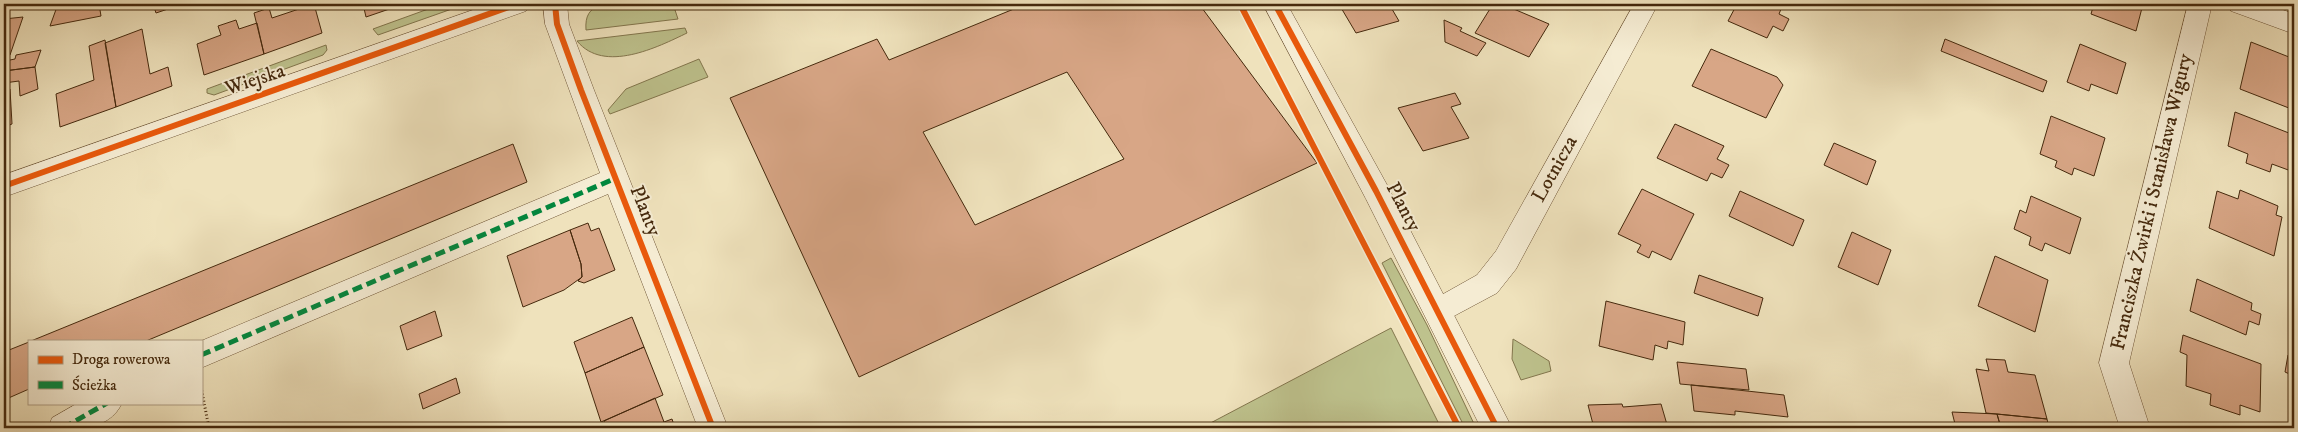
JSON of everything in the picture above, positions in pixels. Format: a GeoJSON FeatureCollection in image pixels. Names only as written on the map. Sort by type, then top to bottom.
{"type":"FeatureCollection","features":[{"type":"Feature","properties":{"kind":"street","name":"Wiejska"},"geometry":{"type":"LineString","coordinates":[[4,186],[159,129],[284,88],[517,4]]}},
{"type":"Feature","properties":{"kind":"street","name":"Planty"},"geometry":{"type":"LineString","coordinates":[[554,4],[557,24],[614,178],[713,428]]}},
{"type":"Feature","properties":{"kind":"street","name":"Planty"},"geometry":{"type":"LineString","coordinates":[[1275,4],[1439,311],[1497,428]]}},
{"type":"Feature","properties":{"kind":"street","name":"Lotnicza"},"geometry":{"type":"LineString","coordinates":[[1439,311],[1487,284],[1506,260],[1646,4]]}},
{"type":"Feature","properties":{"kind":"street","name":"Franciszka Żwirki i Stanisława Wigury"},"geometry":{"type":"LineString","coordinates":[[2135,428],[2114,363],[2200,4]]}},
{"type":"Feature","properties":{"kind":"street"},"geometry":{"type":"LineString","coordinates":[[2240,4],[2294,24]]}},
{"type":"Feature","properties":{"kind":"street"},"geometry":{"type":"LineString","coordinates":[[202,355],[614,178]]}},
{"type":"Feature","properties":{"kind":"street"},"geometry":{"type":"LineString","coordinates":[[63,428],[105,404]]}},
{"type":"Feature","properties":{"kind":"path"},"geometry":{"type":"LineString","coordinates":[[202,393],[209,428]]}},
{"type":"Feature","properties":{"kind":"green space"},"geometry":{"type":"Polygon","coordinates":[[[442,4],[466,4],[378,35],[373,29],[442,4]]]}},
{"type":"Feature","properties":{"kind":"green space"},"geometry":{"type":"Polygon","coordinates":[[[602,4],[673,4],[678,19],[586,30],[586,21],[589,14],[594,8],[602,4]]]}},
{"type":"Feature","properties":{"kind":"green space"},"geometry":{"type":"Polygon","coordinates":[[[685,28],[687,33],[661,45],[631,55],[616,57],[602,56],[588,51],[577,41],[685,28]]]}},
{"type":"Feature","properties":{"kind":"green space"},"geometry":{"type":"Polygon","coordinates":[[[326,45],[327,50],[323,55],[214,95],[207,93],[207,89],[326,45]]]}},
{"type":"Feature","properties":{"kind":"green space"},"geometry":{"type":"Polygon","coordinates":[[[699,59],[708,77],[610,114],[608,110],[626,89],[699,59]]]}},
{"type":"Feature","properties":{"kind":"green space"},"geometry":{"type":"Polygon","coordinates":[[[1391,258],[1427,325],[1476,428],[1465,428],[1382,263],[1391,258]]]}},
{"type":"Feature","properties":{"kind":"green space"},"geometry":{"type":"Polygon","coordinates":[[[1391,328],[1441,428],[1201,428],[1391,328]]]}},
{"type":"Feature","properties":{"kind":"green space"},"geometry":{"type":"Polygon","coordinates":[[[1513,339],[1549,361],[1551,371],[1521,380],[1512,359],[1513,339]]]}},
{"type":"Feature","properties":{"kind":"building"},"geometry":{"type":"Polygon","coordinates":[[[58,4],[99,4],[101,16],[50,26],[58,4]]]}},
{"type":"Feature","properties":{"kind":"building"},"geometry":{"type":"Polygon","coordinates":[[[99,4],[145,4],[100,9],[99,4]]]}},
{"type":"Feature","properties":{"kind":"building"},"geometry":{"type":"Polygon","coordinates":[[[153,4],[174,4],[174,7],[156,13],[153,4]]]}},
{"type":"Feature","properties":{"kind":"building"},"geometry":{"type":"Polygon","coordinates":[[[314,4],[322,33],[264,54],[254,13],[269,8],[272,18],[314,4]]]}},
{"type":"Feature","properties":{"kind":"building"},"geometry":{"type":"Polygon","coordinates":[[[363,4],[404,4],[366,17],[363,4]]]}},
{"type":"Feature","properties":{"kind":"building"},"geometry":{"type":"Polygon","coordinates":[[[1026,4],[1199,4],[1317,163],[859,377],[730,98],[877,39],[889,60],[1026,4]],[[1067,72],[923,132],[975,225],[1124,159],[1067,72]]]}},
{"type":"Feature","properties":{"kind":"building"},"geometry":{"type":"Polygon","coordinates":[[[1348,4],[1389,4],[1399,21],[1356,33],[1340,6],[1348,4]]]}},
{"type":"Feature","properties":{"kind":"building"},"geometry":{"type":"Polygon","coordinates":[[[1493,4],[1502,4],[1549,24],[1529,57],[1475,33],[1493,4]]]}},
{"type":"Feature","properties":{"kind":"building"},"geometry":{"type":"Polygon","coordinates":[[[1737,4],[1769,4],[1781,9],[1779,14],[1789,19],[1783,31],[1773,26],[1767,38],[1728,21],[1737,4]]]}},
{"type":"Feature","properties":{"kind":"building"},"geometry":{"type":"Polygon","coordinates":[[[2086,4],[2143,4],[2136,31],[2091,14],[2093,7],[2086,4]]]}},
{"type":"Feature","properties":{"kind":"building"},"geometry":{"type":"Polygon","coordinates":[[[23,17],[10,55],[4,56],[4,19],[23,17]]]}},
{"type":"Feature","properties":{"kind":"building"},"geometry":{"type":"Polygon","coordinates":[[[236,20],[239,29],[257,23],[264,54],[204,75],[197,44],[221,35],[218,26],[236,20]]]}},
{"type":"Feature","properties":{"kind":"building"},"geometry":{"type":"Polygon","coordinates":[[[1444,20],[1462,28],[1460,31],[1486,43],[1477,56],[1445,42],[1444,20]]]}},
{"type":"Feature","properties":{"kind":"building"},"geometry":{"type":"Polygon","coordinates":[[[142,29],[150,74],[168,67],[172,86],[116,107],[105,43],[142,29]]]}},
{"type":"Feature","properties":{"kind":"building"},"geometry":{"type":"Polygon","coordinates":[[[1945,39],[2047,81],[2043,92],[1941,51],[1945,39]]]}},
{"type":"Feature","properties":{"kind":"building"},"geometry":{"type":"Polygon","coordinates":[[[105,40],[116,107],[60,127],[56,94],[94,80],[89,46],[105,40]]]}},
{"type":"Feature","properties":{"kind":"building"},"geometry":{"type":"Polygon","coordinates":[[[2251,42],[2294,59],[2294,110],[2240,89],[2251,42]]]}},
{"type":"Feature","properties":{"kind":"building"},"geometry":{"type":"Polygon","coordinates":[[[2080,44],[2126,63],[2117,94],[2091,84],[2089,91],[2067,82],[2080,44]]]}},
{"type":"Feature","properties":{"kind":"building"},"geometry":{"type":"Polygon","coordinates":[[[1711,49],[1777,77],[1783,85],[1766,118],[1692,86],[1711,49]]]}},
{"type":"Feature","properties":{"kind":"building"},"geometry":{"type":"Polygon","coordinates":[[[41,50],[35,67],[4,71],[5,61],[15,59],[16,55],[41,50]]]}},
{"type":"Feature","properties":{"kind":"building"},"geometry":{"type":"Polygon","coordinates":[[[35,67],[38,89],[20,96],[19,81],[4,83],[4,71],[35,67]]]}},
{"type":"Feature","properties":{"kind":"building"},"geometry":{"type":"Polygon","coordinates":[[[10,89],[12,124],[4,127],[4,91],[10,89]]]}},
{"type":"Feature","properties":{"kind":"building"},"geometry":{"type":"Polygon","coordinates":[[[1455,93],[1461,104],[1451,107],[1469,138],[1423,151],[1398,108],[1455,93]]]}},
{"type":"Feature","properties":{"kind":"building"},"geometry":{"type":"Polygon","coordinates":[[[2235,112],[2294,135],[2291,171],[2272,164],[2270,172],[2246,163],[2248,154],[2228,146],[2235,112]]]}},
{"type":"Feature","properties":{"kind":"building"},"geometry":{"type":"Polygon","coordinates":[[[2051,116],[2105,138],[2094,176],[2074,168],[2072,175],[2055,167],[2057,161],[2040,154],[2051,116]]]}},
{"type":"Feature","properties":{"kind":"building"},"geometry":{"type":"Polygon","coordinates":[[[1675,124],[1724,146],[1717,159],[1729,165],[1722,178],[1711,173],[1707,181],[1657,158],[1675,124]]]}},
{"type":"Feature","properties":{"kind":"building"},"geometry":{"type":"Polygon","coordinates":[[[1834,143],[1876,161],[1867,185],[1824,165],[1834,143]]]}},
{"type":"Feature","properties":{"kind":"building"},"geometry":{"type":"Polygon","coordinates":[[[513,144],[527,182],[148,340],[33,340],[513,144]]]}},
{"type":"Feature","properties":{"kind":"building"},"geometry":{"type":"Polygon","coordinates":[[[1642,189],[1694,214],[1671,260],[1652,251],[1649,258],[1637,252],[1641,245],[1618,234],[1642,189]]]}},
{"type":"Feature","properties":{"kind":"building"},"geometry":{"type":"Polygon","coordinates":[[[2240,190],[2278,206],[2276,215],[2282,217],[2274,256],[2209,228],[2217,191],[2238,199],[2240,190]]]}},
{"type":"Feature","properties":{"kind":"building"},"geometry":{"type":"Polygon","coordinates":[[[1740,191],[1804,220],[1793,246],[1729,216],[1740,191]]]}},
{"type":"Feature","properties":{"kind":"building"},"geometry":{"type":"Polygon","coordinates":[[[2031,196],[2081,218],[2070,254],[2045,243],[2042,251],[2029,245],[2031,237],[2014,229],[2020,210],[2026,213],[2031,196]]]}},
{"type":"Feature","properties":{"kind":"building"},"geometry":{"type":"Polygon","coordinates":[[[588,223],[591,231],[599,228],[615,270],[584,283],[578,281],[582,277],[581,264],[570,230],[588,223]]]}},
{"type":"Feature","properties":{"kind":"building"},"geometry":{"type":"Polygon","coordinates":[[[570,230],[581,264],[582,277],[564,290],[523,307],[507,256],[570,230]]]}},
{"type":"Feature","properties":{"kind":"building"},"geometry":{"type":"Polygon","coordinates":[[[1852,232],[1891,250],[1878,285],[1838,267],[1852,232]]]}},
{"type":"Feature","properties":{"kind":"building"},"geometry":{"type":"Polygon","coordinates":[[[1995,256],[2048,280],[2035,332],[1978,306],[1995,256]]]}},
{"type":"Feature","properties":{"kind":"building"},"geometry":{"type":"Polygon","coordinates":[[[1699,275],[1763,298],[1758,316],[1694,293],[1699,275]]]}},
{"type":"Feature","properties":{"kind":"building"},"geometry":{"type":"Polygon","coordinates":[[[2197,279],[2252,303],[2251,310],[2261,314],[2259,325],[2249,321],[2246,335],[2190,311],[2197,279]]]}},
{"type":"Feature","properties":{"kind":"building"},"geometry":{"type":"Polygon","coordinates":[[[1606,301],[1685,322],[1683,345],[1668,341],[1667,349],[1655,345],[1653,360],[1599,346],[1606,301]]]}},
{"type":"Feature","properties":{"kind":"building"},"geometry":{"type":"Polygon","coordinates":[[[435,311],[442,336],[407,350],[400,326],[435,311]]]}},
{"type":"Feature","properties":{"kind":"building"},"geometry":{"type":"Polygon","coordinates":[[[632,317],[644,347],[585,373],[574,342],[632,317]]]}},
{"type":"Feature","properties":{"kind":"building"},"geometry":{"type":"Polygon","coordinates":[[[2183,335],[2261,364],[2260,412],[2240,405],[2240,415],[2210,405],[2211,394],[2186,386],[2187,355],[2180,352],[2183,335]]]}},
{"type":"Feature","properties":{"kind":"building"},"geometry":{"type":"Polygon","coordinates":[[[28,342],[28,389],[4,400],[4,352],[28,342]]]}},
{"type":"Feature","properties":{"kind":"building"},"geometry":{"type":"Polygon","coordinates":[[[644,347],[663,395],[601,422],[585,373],[644,347]]]}},
{"type":"Feature","properties":{"kind":"building"},"geometry":{"type":"Polygon","coordinates":[[[2288,355],[2294,358],[2294,376],[2285,372],[2288,355]]]}},
{"type":"Feature","properties":{"kind":"building"},"geometry":{"type":"Polygon","coordinates":[[[1986,359],[2005,360],[2008,372],[2035,375],[2047,419],[1986,413],[1976,369],[1989,371],[1986,359]]]}},
{"type":"Feature","properties":{"kind":"building"},"geometry":{"type":"Polygon","coordinates":[[[1677,362],[1746,369],[1749,390],[1680,384],[1677,362]]]}},
{"type":"Feature","properties":{"kind":"building"},"geometry":{"type":"Polygon","coordinates":[[[456,378],[460,393],[423,409],[419,394],[456,378]]]}},
{"type":"Feature","properties":{"kind":"building"},"geometry":{"type":"Polygon","coordinates":[[[1691,385],[1784,395],[1788,417],[1735,411],[1735,415],[1694,411],[1691,385]]]}},
{"type":"Feature","properties":{"kind":"building"},"geometry":{"type":"Polygon","coordinates":[[[655,398],[664,422],[651,428],[606,428],[604,421],[655,398]]]}},
{"type":"Feature","properties":{"kind":"building"},"geometry":{"type":"Polygon","coordinates":[[[1622,404],[1623,407],[1661,404],[1668,428],[1594,428],[1588,405],[1622,404]]]}},
{"type":"Feature","properties":{"kind":"building"},"geometry":{"type":"Polygon","coordinates":[[[1952,412],[1997,414],[2001,428],[1956,428],[1952,412]]]}},
{"type":"Feature","properties":{"kind":"building"},"geometry":{"type":"Polygon","coordinates":[[[1997,414],[2047,419],[2049,428],[2001,428],[1997,414]]]}},
{"type":"Feature","properties":{"kind":"building"},"geometry":{"type":"Polygon","coordinates":[[[672,419],[675,428],[651,428],[664,422],[672,419]]]}},
{"type":"Feature","properties":{"kind":"marked path"},"geometry":{"type":"LineString","coordinates":[[202,355],[614,179]]}},
{"type":"Feature","properties":{"kind":"marked path"},"geometry":{"type":"LineString","coordinates":[[63,428],[105,404]]}},
{"type":"Feature","properties":{"kind":"cycle path"},"geometry":{"type":"LineString","coordinates":[[4,186],[517,4]]}},
{"type":"Feature","properties":{"kind":"cycle path"},"geometry":{"type":"LineString","coordinates":[[555,4],[557,24],[581,90],[713,428]]}},
{"type":"Feature","properties":{"kind":"cycle path"},"geometry":{"type":"LineString","coordinates":[[1240,4],[1459,428]]}},
{"type":"Feature","properties":{"kind":"cycle path"},"geometry":{"type":"LineString","coordinates":[[1275,4],[1376,191],[1497,428]]}}]}
